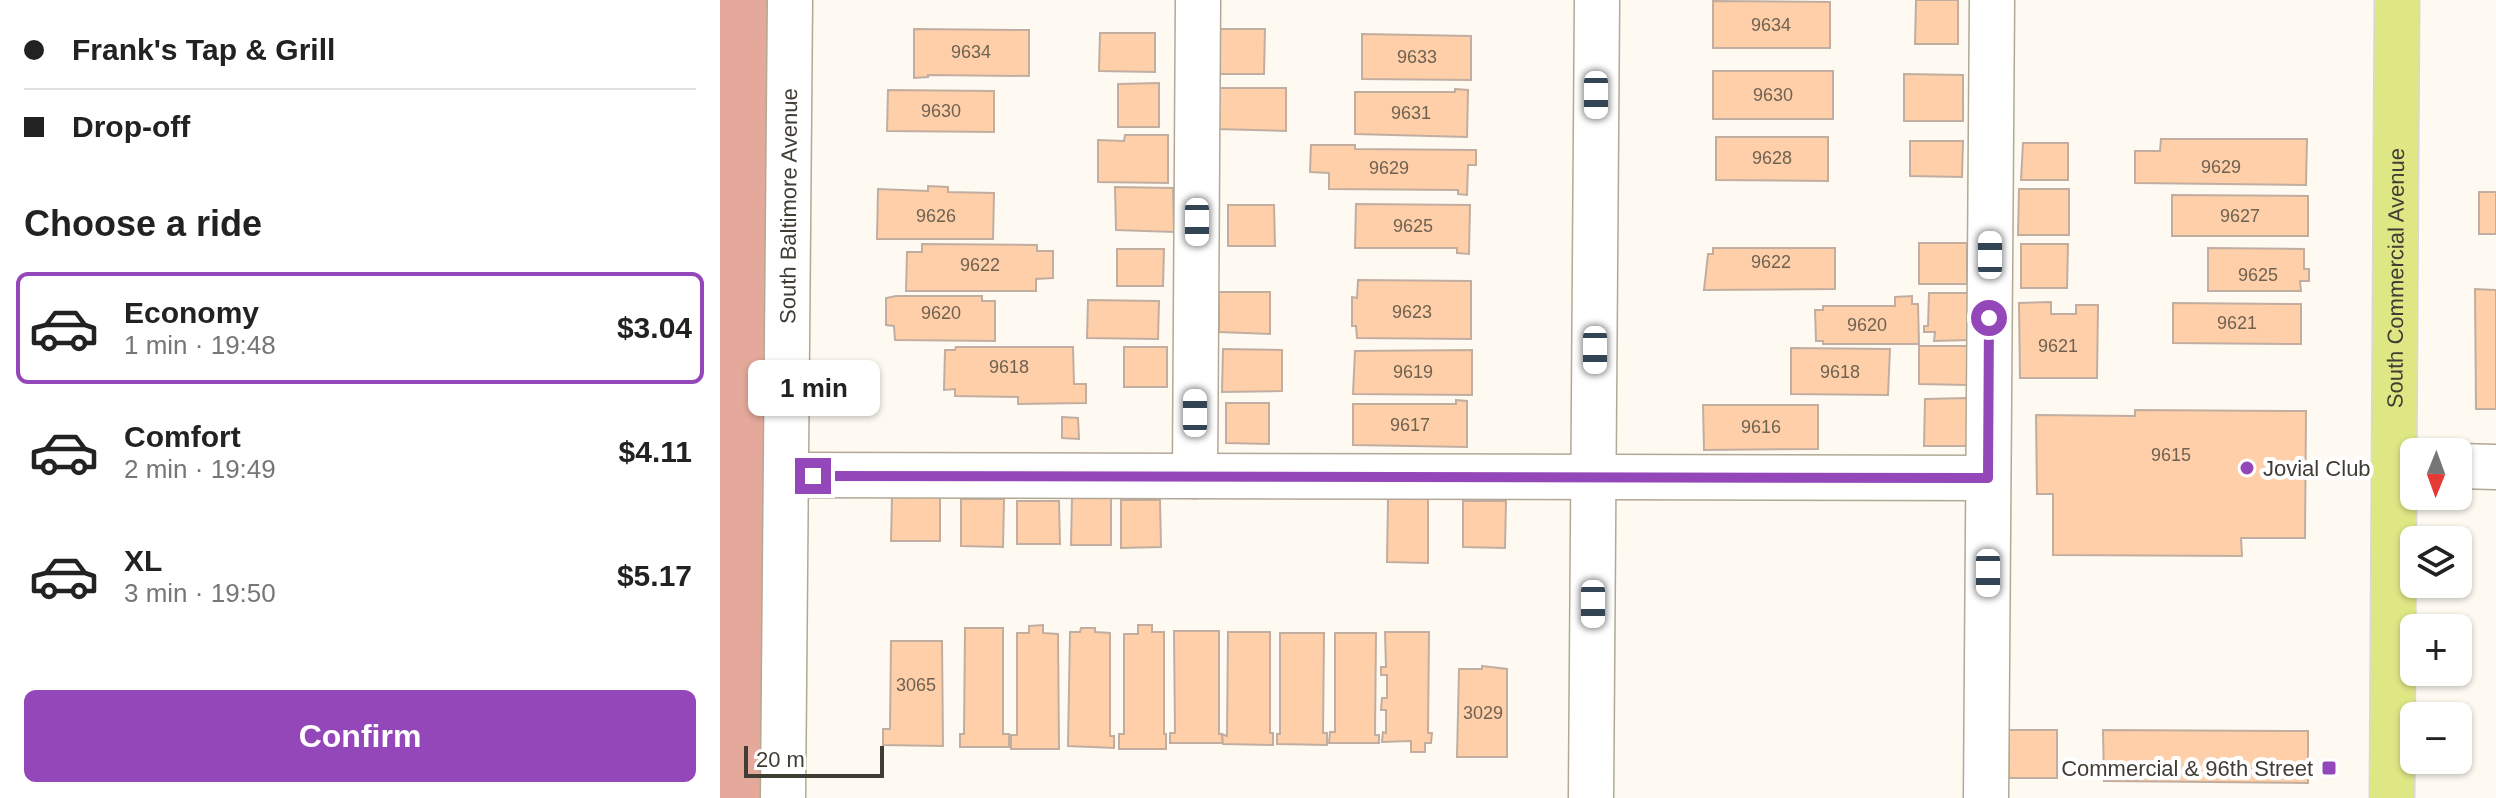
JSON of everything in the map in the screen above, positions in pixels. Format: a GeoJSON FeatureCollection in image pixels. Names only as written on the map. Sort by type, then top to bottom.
{"type":"FeatureCollection","features":[{"type":"Feature","properties":{"kind":"main road","name":"South Commercial Avenue"},"geometry":{"type":"LineString","coordinates":[[2397,0],[2404,438]]}},
{"type":"Feature","properties":{"kind":"main road","name":"South Commercial Avenue"},"geometry":{"type":"LineString","coordinates":[[2392,798],[2402,510]]}},
{"type":"Feature","properties":{"kind":"street","name":"South Baltimore Avenue"},"geometry":{"type":"LineString","coordinates":[[783,798],[790,0]]}},
{"type":"Feature","properties":{"kind":"street"},"geometry":{"type":"LineString","coordinates":[[1195,476],[1198,0]]}},
{"type":"Feature","properties":{"kind":"street"},"geometry":{"type":"LineString","coordinates":[[1591,798],[1597,0]]}},
{"type":"Feature","properties":{"kind":"street"},"geometry":{"type":"LineString","coordinates":[[1986,798],[1992,0]]}},
{"type":"Feature","properties":{"kind":"street"},"geometry":{"type":"LineString","coordinates":[[2472,466],[2496,467]]}},
{"type":"Feature","properties":{"kind":"street"},"geometry":{"type":"LineString","coordinates":[[786,475],[1988,478]]}},
{"type":"Feature","properties":{"kind":"shaded area"},"geometry":{"type":"Polygon","coordinates":[[[720,0],[768,0],[763,798],[720,798],[720,0]]]}},
{"type":"Feature","properties":{"kind":"building"},"geometry":{"type":"Polygon","coordinates":[[[1916,0],[1958,0],[1958,44],[1915,44],[1916,0]]]}},
{"type":"Feature","properties":{"kind":"building"},"geometry":{"type":"Polygon","coordinates":[[[1713,1],[1830,2],[1830,48],[1713,48],[1713,1]]]}},
{"type":"Feature","properties":{"kind":"building"},"geometry":{"type":"Polygon","coordinates":[[[914,29],[1029,30],[1029,76],[928,75],[914,78],[914,29]]]}},
{"type":"Feature","properties":{"kind":"building"},"geometry":{"type":"Polygon","coordinates":[[[1215,29],[1265,29],[1264,74],[1215,74],[1215,29]]]}},
{"type":"Feature","properties":{"kind":"building"},"geometry":{"type":"Polygon","coordinates":[[[1100,33],[1155,33],[1155,72],[1099,71],[1100,33]]]}},
{"type":"Feature","properties":{"kind":"building"},"geometry":{"type":"Polygon","coordinates":[[[1362,34],[1471,36],[1471,80],[1362,79],[1362,34]]]}},
{"type":"Feature","properties":{"kind":"building"},"geometry":{"type":"Polygon","coordinates":[[[1713,71],[1833,71],[1833,119],[1713,119],[1713,71]]]}},
{"type":"Feature","properties":{"kind":"building"},"geometry":{"type":"Polygon","coordinates":[[[1904,74],[1963,75],[1963,121],[1904,121],[1904,74]]]}},
{"type":"Feature","properties":{"kind":"building"},"geometry":{"type":"Polygon","coordinates":[[[1159,83],[1159,127],[1118,127],[1118,84],[1159,83]]]}},
{"type":"Feature","properties":{"kind":"building"},"geometry":{"type":"Polygon","coordinates":[[[1217,88],[1286,88],[1286,131],[1216,129],[1217,88]]]}},
{"type":"Feature","properties":{"kind":"building"},"geometry":{"type":"Polygon","coordinates":[[[1455,89],[1468,90],[1467,137],[1355,134],[1355,92],[1455,92],[1455,89]]]}},
{"type":"Feature","properties":{"kind":"building"},"geometry":{"type":"Polygon","coordinates":[[[888,90],[994,91],[994,132],[887,131],[888,90]]]}},
{"type":"Feature","properties":{"kind":"building"},"geometry":{"type":"Polygon","coordinates":[[[1125,135],[1168,135],[1168,183],[1098,182],[1098,140],[1124,141],[1125,135]]]}},
{"type":"Feature","properties":{"kind":"building"},"geometry":{"type":"Polygon","coordinates":[[[1716,137],[1828,137],[1828,181],[1716,180],[1716,137]]]}},
{"type":"Feature","properties":{"kind":"building"},"geometry":{"type":"Polygon","coordinates":[[[2161,139],[2307,139],[2306,185],[2135,183],[2135,151],[2160,151],[2161,139]]]}},
{"type":"Feature","properties":{"kind":"building"},"geometry":{"type":"Polygon","coordinates":[[[1910,141],[1963,141],[1962,177],[1910,176],[1910,141]]]}},
{"type":"Feature","properties":{"kind":"building"},"geometry":{"type":"Polygon","coordinates":[[[2023,143],[2068,143],[2068,180],[2021,180],[2023,143]]]}},
{"type":"Feature","properties":{"kind":"building"},"geometry":{"type":"Polygon","coordinates":[[[1311,145],[1355,145],[1355,149],[1476,150],[1476,165],[1468,165],[1467,195],[1458,194],[1458,190],[1329,189],[1329,173],[1310,172],[1311,145]]]}},
{"type":"Feature","properties":{"kind":"building"},"geometry":{"type":"Polygon","coordinates":[[[928,186],[948,187],[948,192],[994,193],[993,239],[877,239],[878,189],[928,191],[928,186]]]}},
{"type":"Feature","properties":{"kind":"building"},"geometry":{"type":"Polygon","coordinates":[[[1115,187],[1173,188],[1174,232],[1116,230],[1115,187]]]}},
{"type":"Feature","properties":{"kind":"building"},"geometry":{"type":"Polygon","coordinates":[[[2019,189],[2069,189],[2069,235],[2018,235],[2019,189]]]}},
{"type":"Feature","properties":{"kind":"building"},"geometry":{"type":"Polygon","coordinates":[[[2479,192],[2496,192],[2496,234],[2479,234],[2479,192]]]}},
{"type":"Feature","properties":{"kind":"building"},"geometry":{"type":"Polygon","coordinates":[[[2172,195],[2308,196],[2308,236],[2172,236],[2172,195]]]}},
{"type":"Feature","properties":{"kind":"building"},"geometry":{"type":"Polygon","coordinates":[[[1356,204],[1470,205],[1469,254],[1457,253],[1457,248],[1355,248],[1356,204]]]}},
{"type":"Feature","properties":{"kind":"building"},"geometry":{"type":"Polygon","coordinates":[[[1228,205],[1274,205],[1275,246],[1228,246],[1228,205]]]}},
{"type":"Feature","properties":{"kind":"building"},"geometry":{"type":"Polygon","coordinates":[[[1919,243],[1967,243],[1967,284],[1919,284],[1919,243]]]}},
{"type":"Feature","properties":{"kind":"building"},"geometry":{"type":"Polygon","coordinates":[[[922,244],[1037,245],[1037,251],[1053,251],[1053,278],[1036,279],[1036,291],[906,291],[907,252],[922,252],[922,244]]]}},
{"type":"Feature","properties":{"kind":"building"},"geometry":{"type":"Polygon","coordinates":[[[2021,244],[2068,244],[2067,288],[2021,288],[2021,244]]]}},
{"type":"Feature","properties":{"kind":"building"},"geometry":{"type":"Polygon","coordinates":[[[1713,248],[1835,248],[1835,289],[1704,290],[1708,254],[1713,254],[1713,248]]]}},
{"type":"Feature","properties":{"kind":"building"},"geometry":{"type":"Polygon","coordinates":[[[2208,248],[2304,249],[2304,269],[2309,269],[2309,281],[2300,281],[2301,291],[2208,291],[2208,248]]]}},
{"type":"Feature","properties":{"kind":"building"},"geometry":{"type":"Polygon","coordinates":[[[1117,249],[1164,249],[1163,286],[1117,286],[1117,249]]]}},
{"type":"Feature","properties":{"kind":"building"},"geometry":{"type":"Polygon","coordinates":[[[1358,280],[1471,281],[1471,339],[1357,338],[1356,326],[1352,326],[1352,297],[1357,298],[1358,280]]]}},
{"type":"Feature","properties":{"kind":"building"},"geometry":{"type":"Polygon","coordinates":[[[2475,289],[2496,290],[2496,409],[2476,409],[2475,289]]]}},
{"type":"Feature","properties":{"kind":"building"},"geometry":{"type":"Polygon","coordinates":[[[1219,292],[1270,292],[1270,334],[1219,332],[1219,292]]]}},
{"type":"Feature","properties":{"kind":"building"},"geometry":{"type":"Polygon","coordinates":[[[1929,293],[1969,293],[1970,340],[1934,341],[1935,332],[1924,332],[1924,326],[1928,326],[1929,293]]]}},
{"type":"Feature","properties":{"kind":"building"},"geometry":{"type":"Polygon","coordinates":[[[982,296],[982,301],[995,301],[995,341],[895,340],[894,326],[886,325],[886,298],[982,296]]]}},
{"type":"Feature","properties":{"kind":"building"},"geometry":{"type":"Polygon","coordinates":[[[1912,296],[1912,304],[1918,304],[1919,344],[1823,344],[1823,341],[1816,341],[1815,310],[1823,310],[1823,306],[1895,306],[1895,297],[1912,296]]]}},
{"type":"Feature","properties":{"kind":"building"},"geometry":{"type":"Polygon","coordinates":[[[1088,300],[1159,301],[1158,339],[1087,338],[1088,300]]]}},
{"type":"Feature","properties":{"kind":"building"},"geometry":{"type":"Polygon","coordinates":[[[2051,302],[2051,314],[2076,314],[2076,305],[2098,305],[2097,378],[2020,378],[2019,303],[2051,302]]]}},
{"type":"Feature","properties":{"kind":"building"},"geometry":{"type":"Polygon","coordinates":[[[2173,303],[2301,304],[2301,344],[2173,343],[2173,303]]]}},
{"type":"Feature","properties":{"kind":"building"},"geometry":{"type":"Polygon","coordinates":[[[1919,346],[1967,346],[1967,385],[1919,384],[1919,346]]]}},
{"type":"Feature","properties":{"kind":"building"},"geometry":{"type":"Polygon","coordinates":[[[956,347],[1073,347],[1074,384],[1086,384],[1086,403],[1018,404],[1018,397],[955,396],[955,389],[944,390],[945,350],[955,350],[956,347]]]}},
{"type":"Feature","properties":{"kind":"building"},"geometry":{"type":"Polygon","coordinates":[[[1124,347],[1167,347],[1167,387],[1124,387],[1124,347]]]}},
{"type":"Feature","properties":{"kind":"building"},"geometry":{"type":"Polygon","coordinates":[[[1791,348],[1890,349],[1888,395],[1791,394],[1791,348]]]}},
{"type":"Feature","properties":{"kind":"building"},"geometry":{"type":"Polygon","coordinates":[[[1223,349],[1282,350],[1282,391],[1222,392],[1223,349]]]}},
{"type":"Feature","properties":{"kind":"building"},"geometry":{"type":"Polygon","coordinates":[[[1472,350],[1472,395],[1353,394],[1355,351],[1472,350]]]}},
{"type":"Feature","properties":{"kind":"building"},"geometry":{"type":"Polygon","coordinates":[[[1967,398],[1967,446],[1924,446],[1925,399],[1967,398]]]}},
{"type":"Feature","properties":{"kind":"building"},"geometry":{"type":"Polygon","coordinates":[[[1456,400],[1467,401],[1467,447],[1353,445],[1353,404],[1456,404],[1456,400]]]}},
{"type":"Feature","properties":{"kind":"building"},"geometry":{"type":"Polygon","coordinates":[[[1226,403],[1269,403],[1269,444],[1226,443],[1226,403]]]}},
{"type":"Feature","properties":{"kind":"building"},"geometry":{"type":"Polygon","coordinates":[[[1703,405],[1818,405],[1818,449],[1704,450],[1703,405]]]}},
{"type":"Feature","properties":{"kind":"building"},"geometry":{"type":"Polygon","coordinates":[[[2135,410],[2306,411],[2305,538],[2241,538],[2242,556],[2053,555],[2053,494],[2037,494],[2036,415],[2135,416],[2135,410]]]}},
{"type":"Feature","properties":{"kind":"building"},"geometry":{"type":"Polygon","coordinates":[[[1062,417],[1078,418],[1079,439],[1062,438],[1062,417]]]}},
{"type":"Feature","properties":{"kind":"building"},"geometry":{"type":"Polygon","coordinates":[[[892,497],[940,497],[940,541],[891,541],[892,497]]]}},
{"type":"Feature","properties":{"kind":"building"},"geometry":{"type":"Polygon","coordinates":[[[1072,497],[1111,497],[1111,545],[1071,545],[1072,497]]]}},
{"type":"Feature","properties":{"kind":"building"},"geometry":{"type":"Polygon","coordinates":[[[961,499],[1004,499],[1003,547],[961,546],[961,499]]]}},
{"type":"Feature","properties":{"kind":"building"},"geometry":{"type":"Polygon","coordinates":[[[1388,499],[1428,499],[1428,563],[1387,562],[1388,499]]]}},
{"type":"Feature","properties":{"kind":"building"},"geometry":{"type":"Polygon","coordinates":[[[1121,500],[1160,500],[1161,547],[1121,548],[1121,500]]]}},
{"type":"Feature","properties":{"kind":"building"},"geometry":{"type":"Polygon","coordinates":[[[1017,501],[1059,501],[1060,544],[1017,544],[1017,501]]]}},
{"type":"Feature","properties":{"kind":"building"},"geometry":{"type":"Polygon","coordinates":[[[1463,501],[1506,501],[1505,548],[1463,547],[1463,501]]]}},
{"type":"Feature","properties":{"kind":"building"},"geometry":{"type":"Polygon","coordinates":[[[1043,625],[1043,633],[1058,634],[1059,749],[1011,749],[1011,735],[1017,735],[1017,633],[1029,633],[1029,626],[1043,625]]]}},
{"type":"Feature","properties":{"kind":"building"},"geometry":{"type":"Polygon","coordinates":[[[1138,625],[1152,625],[1152,632],[1164,632],[1166,749],[1119,749],[1119,734],[1124,734],[1124,634],[1138,634],[1138,625]]]}},
{"type":"Feature","properties":{"kind":"building"},"geometry":{"type":"Polygon","coordinates":[[[965,628],[1003,628],[1003,734],[1009,734],[1009,747],[960,747],[960,734],[964,734],[965,628]]]}},
{"type":"Feature","properties":{"kind":"building"},"geometry":{"type":"Polygon","coordinates":[[[1081,628],[1110,633],[1110,736],[1114,736],[1114,748],[1068,746],[1070,632],[1080,632],[1081,628]]]}},
{"type":"Feature","properties":{"kind":"building"},"geometry":{"type":"Polygon","coordinates":[[[1174,631],[1219,631],[1219,734],[1222,734],[1223,743],[1170,743],[1170,733],[1175,733],[1174,631]]]}},
{"type":"Feature","properties":{"kind":"building"},"geometry":{"type":"Polygon","coordinates":[[[1228,632],[1270,632],[1270,733],[1273,733],[1273,745],[1223,744],[1222,734],[1227,736],[1228,632]]]}},
{"type":"Feature","properties":{"kind":"building"},"geometry":{"type":"Polygon","coordinates":[[[1385,632],[1429,632],[1428,733],[1432,733],[1431,743],[1425,743],[1425,752],[1411,752],[1411,741],[1382,742],[1383,732],[1386,733],[1386,710],[1381,710],[1382,698],[1387,698],[1387,675],[1381,675],[1381,667],[1386,667],[1385,632]]]}},
{"type":"Feature","properties":{"kind":"building"},"geometry":{"type":"Polygon","coordinates":[[[1280,633],[1324,633],[1323,733],[1327,733],[1327,745],[1277,744],[1277,734],[1280,734],[1280,633]]]}},
{"type":"Feature","properties":{"kind":"building"},"geometry":{"type":"Polygon","coordinates":[[[1335,633],[1376,633],[1375,735],[1379,735],[1379,743],[1329,743],[1330,732],[1335,732],[1335,633]]]}},
{"type":"Feature","properties":{"kind":"building"},"geometry":{"type":"Polygon","coordinates":[[[891,641],[942,641],[943,746],[883,745],[883,729],[890,729],[891,641]]]}},
{"type":"Feature","properties":{"kind":"building"},"geometry":{"type":"Polygon","coordinates":[[[1482,666],[1507,669],[1507,757],[1457,757],[1459,669],[1482,669],[1482,666]]]}},
{"type":"Feature","properties":{"kind":"building"},"geometry":{"type":"Polygon","coordinates":[[[2009,730],[2057,730],[2057,778],[2009,778],[2009,730]]]}},
{"type":"Feature","properties":{"kind":"building"},"geometry":{"type":"Polygon","coordinates":[[[2103,730],[2308,731],[2308,783],[2104,781],[2103,730]]]}},
{"type":"Feature","properties":{"kind":"place","name":"Jovial Club"},"geometry":{"type":"Point","coordinates":[2247,468]}},
{"type":"Feature","properties":{"kind":"place","name":"Commercial & 96th Street"},"geometry":{"type":"Point","coordinates":[2329,768]}},
{"type":"Feature","properties":{"kind":"route"},"geometry":{"type":"LineString","coordinates":[[813,476],[1988,478],[1989,318]]}}]}
